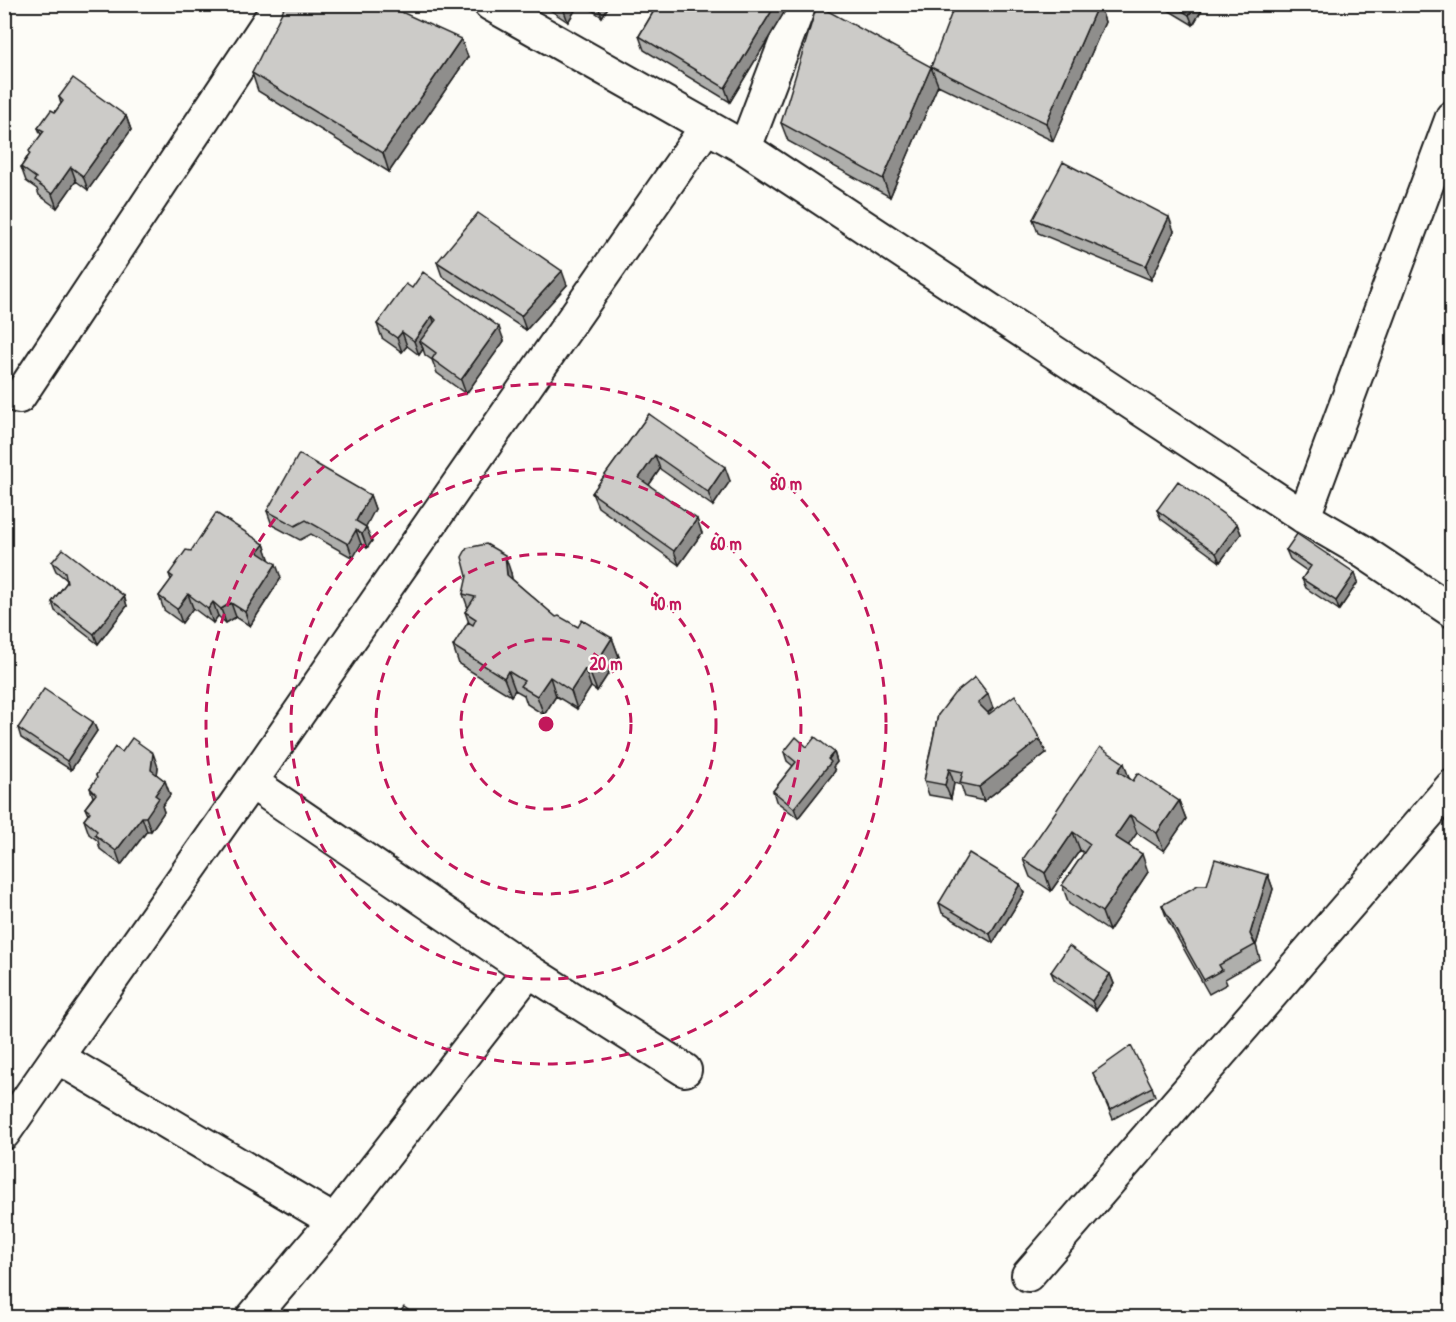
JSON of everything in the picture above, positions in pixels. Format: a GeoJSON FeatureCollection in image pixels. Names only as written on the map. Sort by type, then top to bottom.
{"type":"FeatureCollection","features":[{"type":"Feature","properties":{"kind":"street"},"geometry":{"type":"LineString","coordinates":[[19,397],[280,4]]}},
{"type":"Feature","properties":{"kind":"street"},"geometry":{"type":"LineString","coordinates":[[490,4],[745,148],[1304,517],[1359,549],[1452,610]]}},
{"type":"Feature","properties":{"kind":"street"},"geometry":{"type":"LineString","coordinates":[[745,148],[800,4]]}},
{"type":"Feature","properties":{"kind":"street"},"geometry":{"type":"LineString","coordinates":[[1304,517],[1452,117]]}},
{"type":"Feature","properties":{"kind":"street"},"geometry":{"type":"LineString","coordinates":[[4,1133],[707,126]]}},
{"type":"Feature","properties":{"kind":"street"},"geometry":{"type":"LineString","coordinates":[[251,782],[528,971],[685,1071]]}},
{"type":"Feature","properties":{"kind":"street"},"geometry":{"type":"LineString","coordinates":[[1028,1275],[1452,786]]}},
{"type":"Feature","properties":{"kind":"street"},"geometry":{"type":"LineString","coordinates":[[252,1317],[334,1221],[528,971]]}},
{"type":"Feature","properties":{"kind":"street"},"geometry":{"type":"LineString","coordinates":[[57,1057],[334,1221]]}},
{"type":"Feature","properties":{"kind":"building"},"geometry":{"type":"Polygon","coordinates":[[[286,4],[384,4],[461,39],[383,153],[252,73],[286,4]]]}},
{"type":"Feature","properties":{"kind":"building"},"geometry":{"type":"Polygon","coordinates":[[[658,4],[776,4],[725,88],[639,36],[658,4]]]}},
{"type":"Feature","properties":{"kind":"building"},"geometry":{"type":"Polygon","coordinates":[[[955,4],[1098,4],[1046,123],[931,67],[955,4]]]}},
{"type":"Feature","properties":{"kind":"building"},"geometry":{"type":"Polygon","coordinates":[[[1171,4],[1196,4],[1189,15],[1171,4]]]}},
{"type":"Feature","properties":{"kind":"building"},"geometry":{"type":"Polygon","coordinates":[[[817,5],[931,67],[883,179],[781,123],[817,5]]]}},
{"type":"Feature","properties":{"kind":"building"},"geometry":{"type":"Polygon","coordinates":[[[73,78],[126,116],[83,176],[71,167],[52,194],[34,181],[36,178],[21,167],[30,154],[29,151],[44,131],[38,128],[51,110],[55,112],[63,101],[59,97],[73,78]]]}},
{"type":"Feature","properties":{"kind":"building"},"geometry":{"type":"Polygon","coordinates":[[[1063,162],[1169,217],[1146,266],[1033,219],[1063,162]]]}},
{"type":"Feature","properties":{"kind":"building"},"geometry":{"type":"Polygon","coordinates":[[[478,213],[562,271],[521,316],[437,262],[478,213]]]}},
{"type":"Feature","properties":{"kind":"building"},"geometry":{"type":"Polygon","coordinates":[[[423,272],[499,327],[461,380],[432,359],[436,353],[420,341],[436,320],[432,316],[414,341],[402,332],[397,338],[377,324],[406,284],[412,288],[423,272]]]}},
{"type":"Feature","properties":{"kind":"building"},"geometry":{"type":"Polygon","coordinates":[[[649,414],[725,467],[708,492],[655,455],[639,478],[697,519],[674,551],[592,493],[649,414]]]}},
{"type":"Feature","properties":{"kind":"building"},"geometry":{"type":"Polygon","coordinates":[[[299,454],[370,495],[356,521],[366,527],[362,534],[356,530],[348,544],[306,520],[295,526],[267,511],[299,454]]]}},
{"type":"Feature","properties":{"kind":"building"},"geometry":{"type":"Polygon","coordinates":[[[1178,481],[1237,524],[1216,553],[1157,510],[1178,481]]]}},
{"type":"Feature","properties":{"kind":"building"},"geometry":{"type":"Polygon","coordinates":[[[216,513],[264,544],[258,552],[276,564],[245,612],[231,603],[221,609],[213,602],[208,609],[188,594],[177,609],[159,596],[173,577],[169,574],[186,550],[191,551],[216,513]]]}},
{"type":"Feature","properties":{"kind":"building"},"geometry":{"type":"Polygon","coordinates":[[[1297,534],[1355,573],[1336,601],[1302,579],[1311,566],[1286,550],[1297,534]]]}},
{"type":"Feature","properties":{"kind":"building"},"geometry":{"type":"Polygon","coordinates":[[[486,544],[505,555],[507,575],[556,617],[559,616],[578,627],[582,620],[612,638],[590,673],[585,669],[571,691],[550,677],[537,696],[520,686],[524,681],[508,671],[504,678],[453,646],[468,622],[473,625],[476,619],[465,612],[475,597],[463,594],[467,576],[462,557],[467,548],[486,544]]]}},
{"type":"Feature","properties":{"kind":"building"},"geometry":{"type":"Polygon","coordinates":[[[63,549],[124,596],[94,634],[52,602],[67,582],[65,572],[52,562],[63,549]]]}},
{"type":"Feature","properties":{"kind":"building"},"geometry":{"type":"Polygon","coordinates":[[[975,677],[988,694],[978,703],[989,714],[1015,695],[1040,739],[979,787],[960,783],[963,772],[949,769],[945,785],[924,781],[938,715],[954,694],[975,677]]]}},
{"type":"Feature","properties":{"kind":"building"},"geometry":{"type":"Polygon","coordinates":[[[44,689],[93,722],[67,761],[18,728],[44,689]]]}},
{"type":"Feature","properties":{"kind":"building"},"geometry":{"type":"Polygon","coordinates":[[[796,737],[807,747],[815,737],[834,752],[828,759],[831,762],[794,808],[773,791],[796,762],[784,752],[796,737]]]}},
{"type":"Feature","properties":{"kind":"building"},"geometry":{"type":"Polygon","coordinates":[[[132,738],[153,753],[151,770],[165,781],[155,795],[159,798],[146,817],[142,817],[116,851],[95,835],[97,831],[84,820],[90,812],[85,808],[96,794],[90,788],[97,778],[96,775],[115,747],[122,752],[132,738]]]}},
{"type":"Feature","properties":{"kind":"building"},"geometry":{"type":"Polygon","coordinates":[[[1100,747],[1124,763],[1118,771],[1133,781],[1138,773],[1179,801],[1157,833],[1130,815],[1115,837],[1142,854],[1102,912],[1062,885],[1090,844],[1073,832],[1045,873],[1023,859],[1100,747]]]}},
{"type":"Feature","properties":{"kind":"building"},"geometry":{"type":"Polygon","coordinates":[[[969,853],[1020,884],[990,934],[939,903],[969,853]]]}},
{"type":"Feature","properties":{"kind":"building"},"geometry":{"type":"Polygon","coordinates":[[[1215,859],[1268,875],[1250,934],[1255,945],[1219,965],[1222,970],[1204,980],[1162,905],[1198,885],[1207,885],[1215,859]]]}},
{"type":"Feature","properties":{"kind":"building"},"geometry":{"type":"Polygon","coordinates":[[[1069,946],[1110,974],[1092,1001],[1051,972],[1069,946]]]}},
{"type":"Feature","properties":{"kind":"building"},"geometry":{"type":"Polygon","coordinates":[[[1131,1046],[1152,1087],[1110,1110],[1093,1073],[1131,1046]]]}},
{"type":"Feature","properties":{"kind":"building"},"geometry":{"type":"Polygon","coordinates":[[[404,1307],[418,1317],[396,1317],[404,1307]]]}}]}
